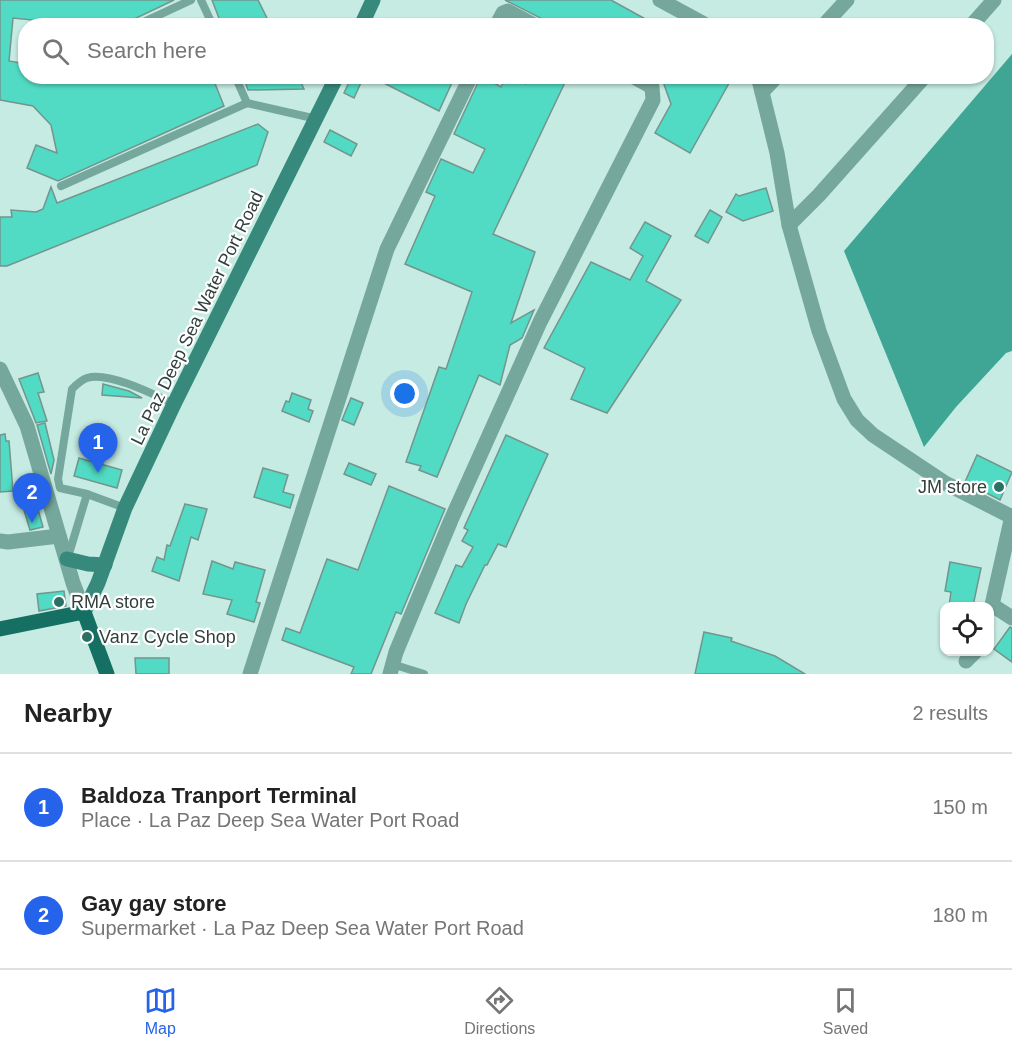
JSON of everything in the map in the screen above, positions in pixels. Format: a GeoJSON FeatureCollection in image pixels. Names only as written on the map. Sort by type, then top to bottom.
{"type":"FeatureCollection","features":[{"type":"Feature","properties":{"kind":"main road"},"geometry":{"type":"LineString","coordinates":[[365,18],[374,0]]}},
{"type":"Feature","properties":{"kind":"main road","name":"La Paz Deep Sea Water Port Road"},"geometry":{"type":"LineString","coordinates":[[84,612],[105,565],[125,508],[174,404],[333,84]]}},
{"type":"Feature","properties":{"kind":"main road"},"geometry":{"type":"LineString","coordinates":[[67,559],[105,565]]}},
{"type":"Feature","properties":{"kind":"main road"},"geometry":{"type":"LineString","coordinates":[[0,629],[84,612],[107,674]]}},
{"type":"Feature","properties":{"kind":"street"},"geometry":{"type":"LineString","coordinates":[[660,0],[693,18]]}},
{"type":"Feature","properties":{"kind":"street"},"geometry":{"type":"LineString","coordinates":[[830,18],[847,0]]}},
{"type":"Feature","properties":{"kind":"street"},"geometry":{"type":"LineString","coordinates":[[978,18],[994,0]]}},
{"type":"Feature","properties":{"kind":"street"},"geometry":{"type":"LineString","coordinates":[[500,18],[503,13],[508,11],[521,18]]}},
{"type":"Feature","properties":{"kind":"street"},"geometry":{"type":"LineString","coordinates":[[250,674],[387,249],[467,84]]}},
{"type":"Feature","properties":{"kind":"street"},"geometry":{"type":"LineString","coordinates":[[391,669],[451,520],[540,322],[653,100],[652,87],[647,84]]}},
{"type":"Feature","properties":{"kind":"street"},"geometry":{"type":"LineString","coordinates":[[760,84],[777,153],[789,225],[819,331],[844,399],[857,420],[873,435],[945,483],[1012,517],[993,602]]}},
{"type":"Feature","properties":{"kind":"street"},"geometry":{"type":"LineString","coordinates":[[762,92],[770,84]]}},
{"type":"Feature","properties":{"kind":"street"},"geometry":{"type":"LineString","coordinates":[[789,225],[819,195],[918,84]]}},
{"type":"Feature","properties":{"kind":"street"},"geometry":{"type":"LineString","coordinates":[[0,369],[27,426],[84,612]]}},
{"type":"Feature","properties":{"kind":"street"},"geometry":{"type":"LineString","coordinates":[[0,541],[59,536]]}},
{"type":"Feature","properties":{"kind":"street"},"geometry":{"type":"LineString","coordinates":[[994,611],[1012,618]]}},
{"type":"Feature","properties":{"kind":"lane"},"geometry":{"type":"LineString","coordinates":[[152,18],[191,0]]}},
{"type":"Feature","properties":{"kind":"lane"},"geometry":{"type":"LineString","coordinates":[[201,0],[209,18]]}},
{"type":"Feature","properties":{"kind":"lane"},"geometry":{"type":"LineString","coordinates":[[239,84],[247,103]]}},
{"type":"Feature","properties":{"kind":"lane"},"geometry":{"type":"LineString","coordinates":[[61,186],[247,103],[317,119]]}},
{"type":"Feature","properties":{"kind":"lane"},"geometry":{"type":"LineString","coordinates":[[125,508],[87,494],[60,488],[58,479],[72,389],[88,378],[111,379],[174,404]]}},
{"type":"Feature","properties":{"kind":"lane"},"geometry":{"type":"LineString","coordinates":[[67,559],[87,494]]}},
{"type":"Feature","properties":{"kind":"lane"},"geometry":{"type":"LineString","coordinates":[[391,669],[424,674]]}},
{"type":"Feature","properties":{"kind":"shaded area"},"geometry":{"type":"Polygon","coordinates":[[[1012,54],[1012,351],[1006,353],[956,407],[924,447],[844,251],[986,84],[994,84],[994,75],[1012,54]]]}},
{"type":"Feature","properties":{"kind":"building"},"geometry":{"type":"Polygon","coordinates":[[[0,0],[174,0],[136,18],[13,18],[9,61],[18,63],[18,84],[215,84],[224,106],[58,181],[27,168],[36,145],[57,153],[51,125],[33,106],[0,100],[0,0]]]}},
{"type":"Feature","properties":{"kind":"building"},"geometry":{"type":"Polygon","coordinates":[[[212,0],[258,0],[267,18],[219,18],[212,0]]]}},
{"type":"Feature","properties":{"kind":"building"},"geometry":{"type":"Polygon","coordinates":[[[505,0],[611,0],[644,18],[540,18],[505,0]]]}},
{"type":"Feature","properties":{"kind":"building"},"geometry":{"type":"Polygon","coordinates":[[[246,84],[302,84],[304,89],[248,90],[246,84]]]}},
{"type":"Feature","properties":{"kind":"building"},"geometry":{"type":"Polygon","coordinates":[[[348,84],[360,84],[354,98],[344,93],[348,84]]]}},
{"type":"Feature","properties":{"kind":"building"},"geometry":{"type":"Polygon","coordinates":[[[386,84],[451,84],[439,111],[386,84]]]}},
{"type":"Feature","properties":{"kind":"building"},"geometry":{"type":"Polygon","coordinates":[[[477,84],[496,84],[501,87],[502,84],[564,84],[493,234],[535,252],[511,323],[534,310],[522,338],[510,345],[500,385],[479,375],[437,477],[419,470],[421,466],[406,462],[439,367],[446,369],[472,292],[405,264],[435,196],[426,192],[441,159],[473,173],[485,149],[454,134],[477,84]]]}},
{"type":"Feature","properties":{"kind":"building"},"geometry":{"type":"Polygon","coordinates":[[[664,84],[729,84],[690,153],[655,133],[671,104],[664,84]]]}},
{"type":"Feature","properties":{"kind":"building"},"geometry":{"type":"Polygon","coordinates":[[[258,124],[268,132],[257,165],[7,266],[0,266],[0,217],[12,217],[11,210],[36,212],[43,209],[51,187],[57,203],[258,124]]]}},
{"type":"Feature","properties":{"kind":"building"},"geometry":{"type":"Polygon","coordinates":[[[330,130],[357,144],[351,156],[324,142],[330,130]]]}},
{"type":"Feature","properties":{"kind":"building"},"geometry":{"type":"Polygon","coordinates":[[[766,188],[773,211],[743,221],[726,212],[736,194],[739,196],[766,188]]]}},
{"type":"Feature","properties":{"kind":"building"},"geometry":{"type":"Polygon","coordinates":[[[710,210],[722,217],[708,243],[695,236],[710,210]]]}},
{"type":"Feature","properties":{"kind":"building"},"geometry":{"type":"Polygon","coordinates":[[[645,222],[671,236],[646,281],[681,300],[607,413],[571,399],[585,368],[544,348],[591,262],[630,280],[643,256],[630,248],[645,222]]]}},
{"type":"Feature","properties":{"kind":"building"},"geometry":{"type":"Polygon","coordinates":[[[38,373],[44,392],[38,393],[47,421],[36,423],[19,379],[38,373]]]}},
{"type":"Feature","properties":{"kind":"building"},"geometry":{"type":"Polygon","coordinates":[[[103,384],[129,391],[142,398],[102,395],[103,384]]]}},
{"type":"Feature","properties":{"kind":"building"},"geometry":{"type":"Polygon","coordinates":[[[292,393],[311,400],[308,409],[313,411],[309,422],[282,411],[292,393]]]}},
{"type":"Feature","properties":{"kind":"building"},"geometry":{"type":"Polygon","coordinates":[[[351,398],[363,403],[354,425],[342,420],[351,398]]]}},
{"type":"Feature","properties":{"kind":"building"},"geometry":{"type":"Polygon","coordinates":[[[45,423],[54,460],[51,474],[37,425],[45,423]]]}},
{"type":"Feature","properties":{"kind":"building"},"geometry":{"type":"Polygon","coordinates":[[[5,434],[6,441],[9,441],[13,491],[0,492],[0,435],[5,434]]]}},
{"type":"Feature","properties":{"kind":"building"},"geometry":{"type":"Polygon","coordinates":[[[506,435],[548,454],[506,547],[498,544],[485,565],[459,623],[435,613],[456,565],[462,567],[473,547],[462,541],[468,530],[464,528],[506,435]]]}},
{"type":"Feature","properties":{"kind":"building"},"geometry":{"type":"Polygon","coordinates":[[[977,455],[1012,472],[1000,500],[965,482],[977,455]]]}},
{"type":"Feature","properties":{"kind":"building"},"geometry":{"type":"Polygon","coordinates":[[[79,458],[122,470],[117,488],[74,476],[79,458]]]}},
{"type":"Feature","properties":{"kind":"building"},"geometry":{"type":"Polygon","coordinates":[[[349,463],[376,474],[371,485],[344,474],[349,463]]]}},
{"type":"Feature","properties":{"kind":"building"},"geometry":{"type":"Polygon","coordinates":[[[263,468],[288,475],[283,492],[294,495],[290,508],[254,497],[263,468]]]}},
{"type":"Feature","properties":{"kind":"building"},"geometry":{"type":"Polygon","coordinates":[[[389,486],[445,509],[401,614],[396,612],[371,674],[351,674],[354,667],[282,640],[286,628],[300,633],[327,559],[358,570],[389,486]]]}},
{"type":"Feature","properties":{"kind":"building"},"geometry":{"type":"Polygon","coordinates":[[[185,504],[207,509],[198,540],[191,537],[179,581],[152,571],[157,557],[164,560],[167,545],[170,546],[185,504]]]}},
{"type":"Feature","properties":{"kind":"building"},"geometry":{"type":"Polygon","coordinates":[[[37,506],[43,527],[30,530],[24,510],[37,506]]]}},
{"type":"Feature","properties":{"kind":"building"},"geometry":{"type":"Polygon","coordinates":[[[212,561],[233,569],[235,562],[265,570],[256,602],[260,603],[254,622],[227,614],[232,600],[203,594],[212,561]]]}},
{"type":"Feature","properties":{"kind":"building"},"geometry":{"type":"Polygon","coordinates":[[[950,562],[981,568],[974,602],[950,602],[951,592],[945,591],[950,562]]]}},
{"type":"Feature","properties":{"kind":"building"},"geometry":{"type":"Polygon","coordinates":[[[64,591],[66,606],[39,611],[37,594],[64,591]]]}},
{"type":"Feature","properties":{"kind":"building"},"geometry":{"type":"Polygon","coordinates":[[[1010,627],[1012,628],[1012,662],[994,649],[1010,627]]]}},
{"type":"Feature","properties":{"kind":"building"},"geometry":{"type":"Polygon","coordinates":[[[704,632],[732,638],[731,641],[775,656],[805,674],[695,674],[704,632]]]}},
{"type":"Feature","properties":{"kind":"building"},"geometry":{"type":"Polygon","coordinates":[[[135,658],[169,658],[169,674],[136,674],[135,658]]]}},
{"type":"Feature","properties":{"kind":"place","name":"Baldoza Tranport Terminal"},"geometry":{"type":"Point","coordinates":[98,473]}},
{"type":"Feature","properties":{"kind":"place","name":"JM store"},"geometry":{"type":"Point","coordinates":[999,487]}},
{"type":"Feature","properties":{"kind":"place","name":"Gay gay store"},"geometry":{"type":"Point","coordinates":[32,523]}},
{"type":"Feature","properties":{"kind":"place","name":"RMA store"},"geometry":{"type":"Point","coordinates":[59,602]}},
{"type":"Feature","properties":{"kind":"place","name":"Vanz Cycle Shop"},"geometry":{"type":"Point","coordinates":[87,637]}}]}
